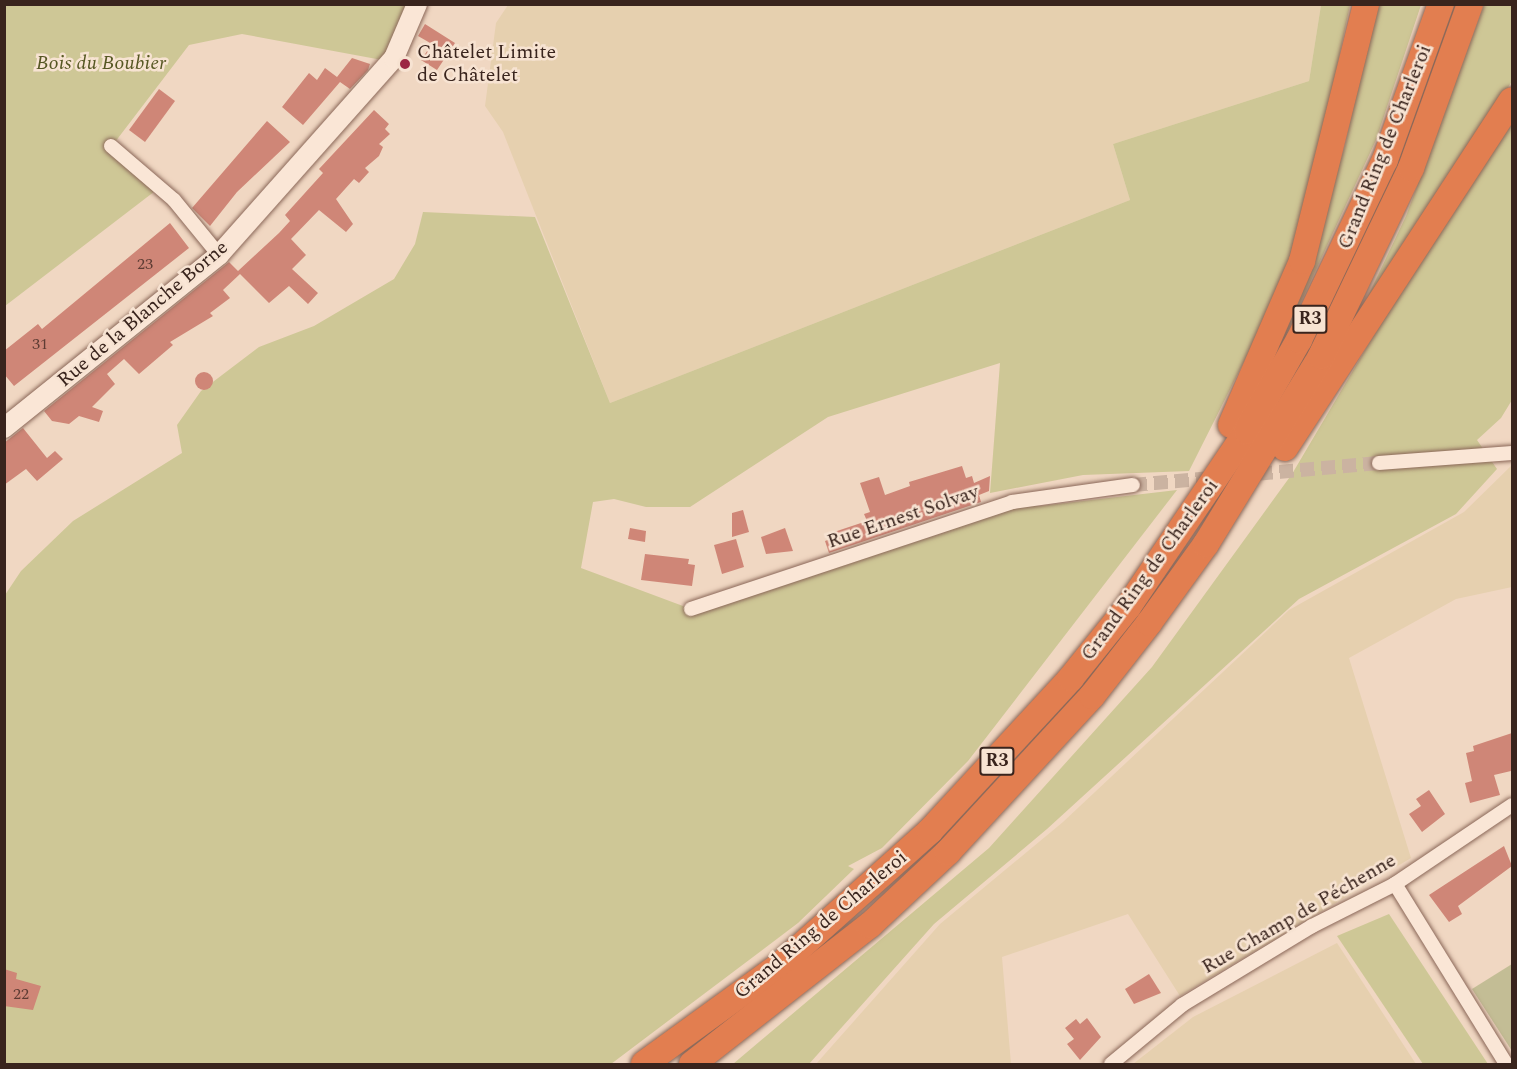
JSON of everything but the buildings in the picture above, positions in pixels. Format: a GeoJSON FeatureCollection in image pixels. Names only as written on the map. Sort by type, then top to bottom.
{"type":"FeatureCollection","features":[{"type":"Feature","properties":{"kind":"highway"},"geometry":{"type":"LineString","coordinates":[[1128,607],[1147,560],[1243,404],[1297,273],[1324,187],[1366,4]]}},
{"type":"Feature","properties":{"kind":"highway","name":"Grand Ring de Charleroi"},"geometry":{"type":"LineString","coordinates":[[644,1065],[779,966],[922,839],[1071,678],[1128,607],[1247,431],[1299,340],[1385,160],[1441,4]]}},
{"type":"Feature","properties":{"kind":"highway","name":"Grand Ring de Charleroi"},"geometry":{"type":"LineString","coordinates":[[693,1065],[870,925],[948,852],[1092,696],[1206,544],[1269,445],[1367,265],[1411,168],[1470,4]]}},
{"type":"Feature","properties":{"kind":"highway"},"geometry":{"type":"LineString","coordinates":[[1206,544],[1239,517],[1373,320],[1512,100]]}},
{"type":"Feature","properties":{"kind":"street","name":"Rue de la Blanche Borne"},"geometry":{"type":"LineString","coordinates":[[4,428],[219,255],[394,58],[417,4]]}},
{"type":"Feature","properties":{"kind":"street"},"geometry":{"type":"LineString","coordinates":[[111,146],[174,200],[219,255]]}},
{"type":"Feature","properties":{"kind":"street"},"geometry":{"type":"LineString","coordinates":[[1379,463],[1512,453]]}},
{"type":"Feature","properties":{"kind":"street","name":"Rue Ernest Solvay"},"geometry":{"type":"LineString","coordinates":[[691,609],[1012,502],[1133,485]]}},
{"type":"Feature","properties":{"kind":"street","name":"Rue Champ de Péchenne"},"geometry":{"type":"LineString","coordinates":[[1111,1065],[1182,1005],[1312,926],[1395,884],[1512,805]]}},
{"type":"Feature","properties":{"kind":"street"},"geometry":{"type":"LineString","coordinates":[[1395,884],[1506,1065]]}},
{"type":"Feature","properties":{"kind":"shaded area"},"geometry":{"type":"Polygon","coordinates":[[[508,5],[1321,5],[1309,81],[1113,144],[1130,200],[610,403],[503,132],[485,106],[496,23],[508,5]]]}},
{"type":"Feature","properties":{"kind":"shaded area"},"geometry":{"type":"Polygon","coordinates":[[[1512,465],[1512,587],[1456,599],[1349,658],[1411,858],[1180,996],[1128,914],[1002,957],[1011,1064],[816,1064],[940,924],[1063,822],[1289,610],[1464,512],[1512,465]]]}},
{"type":"Feature","properties":{"kind":"shaded area"},"geometry":{"type":"Polygon","coordinates":[[[1337,943],[1416,1064],[1133,1064],[1193,1017],[1337,943]]]}},
{"type":"Feature","properties":{"kind":"shaded area"},"geometry":{"type":"Polygon","coordinates":[[[1512,964],[1512,1051],[1472,989],[1512,964]]]}},
{"type":"Feature","properties":{"kind":"green space","name":"Bois du Boubier"},"geometry":{"type":"Polygon","coordinates":[[[5,5],[407,5],[382,60],[242,34],[189,45],[112,146],[159,188],[5,306],[5,5]]]}},
{"type":"Feature","properties":{"kind":"green space"},"geometry":{"type":"Polygon","coordinates":[[[1321,5],[1350,5],[1316,168],[1280,290],[1189,471],[1083,475],[990,493],[1000,363],[828,417],[690,507],[646,507],[614,499],[593,502],[581,568],[691,609],[691,616],[1012,502],[1040,506],[1177,490],[968,761],[882,848],[848,866],[854,869],[798,923],[611,1064],[5,1064],[5,595],[21,571],[73,521],[182,453],[177,425],[201,391],[259,347],[314,326],[394,279],[415,244],[423,212],[535,217],[610,403],[1130,200],[1113,144],[1309,81],[1321,5]]]}},
{"type":"Feature","properties":{"kind":"green space"},"geometry":{"type":"Polygon","coordinates":[[[1375,5],[1421,5],[1376,140],[1283,341],[1345,146],[1375,5]]]}},
{"type":"Feature","properties":{"kind":"green space"},"geometry":{"type":"Polygon","coordinates":[[[1484,5],[1512,5],[1512,81],[1423,226],[1360,313],[1406,216],[1484,5]]]}},
{"type":"Feature","properties":{"kind":"green space"},"geometry":{"type":"Polygon","coordinates":[[[1512,120],[1512,400],[1501,418],[1477,440],[1497,469],[1456,514],[1299,599],[1047,829],[934,924],[809,1064],[733,1064],[989,848],[1152,667],[1292,474],[1374,335],[1512,120]]]}},
{"type":"Feature","properties":{"kind":"green space"},"geometry":{"type":"Polygon","coordinates":[[[1389,914],[1488,1064],[1423,1064],[1337,936],[1389,914]]]}},
{"type":"Feature","properties":{"kind":"tunnel"},"geometry":{"type":"LineString","coordinates":[[1133,485],[1379,463]]}},
{"type":"Feature","properties":{"kind":"place","name":"Châtelet Limite de Châtelet"},"geometry":{"type":"Point","coordinates":[405,64]}}]}
